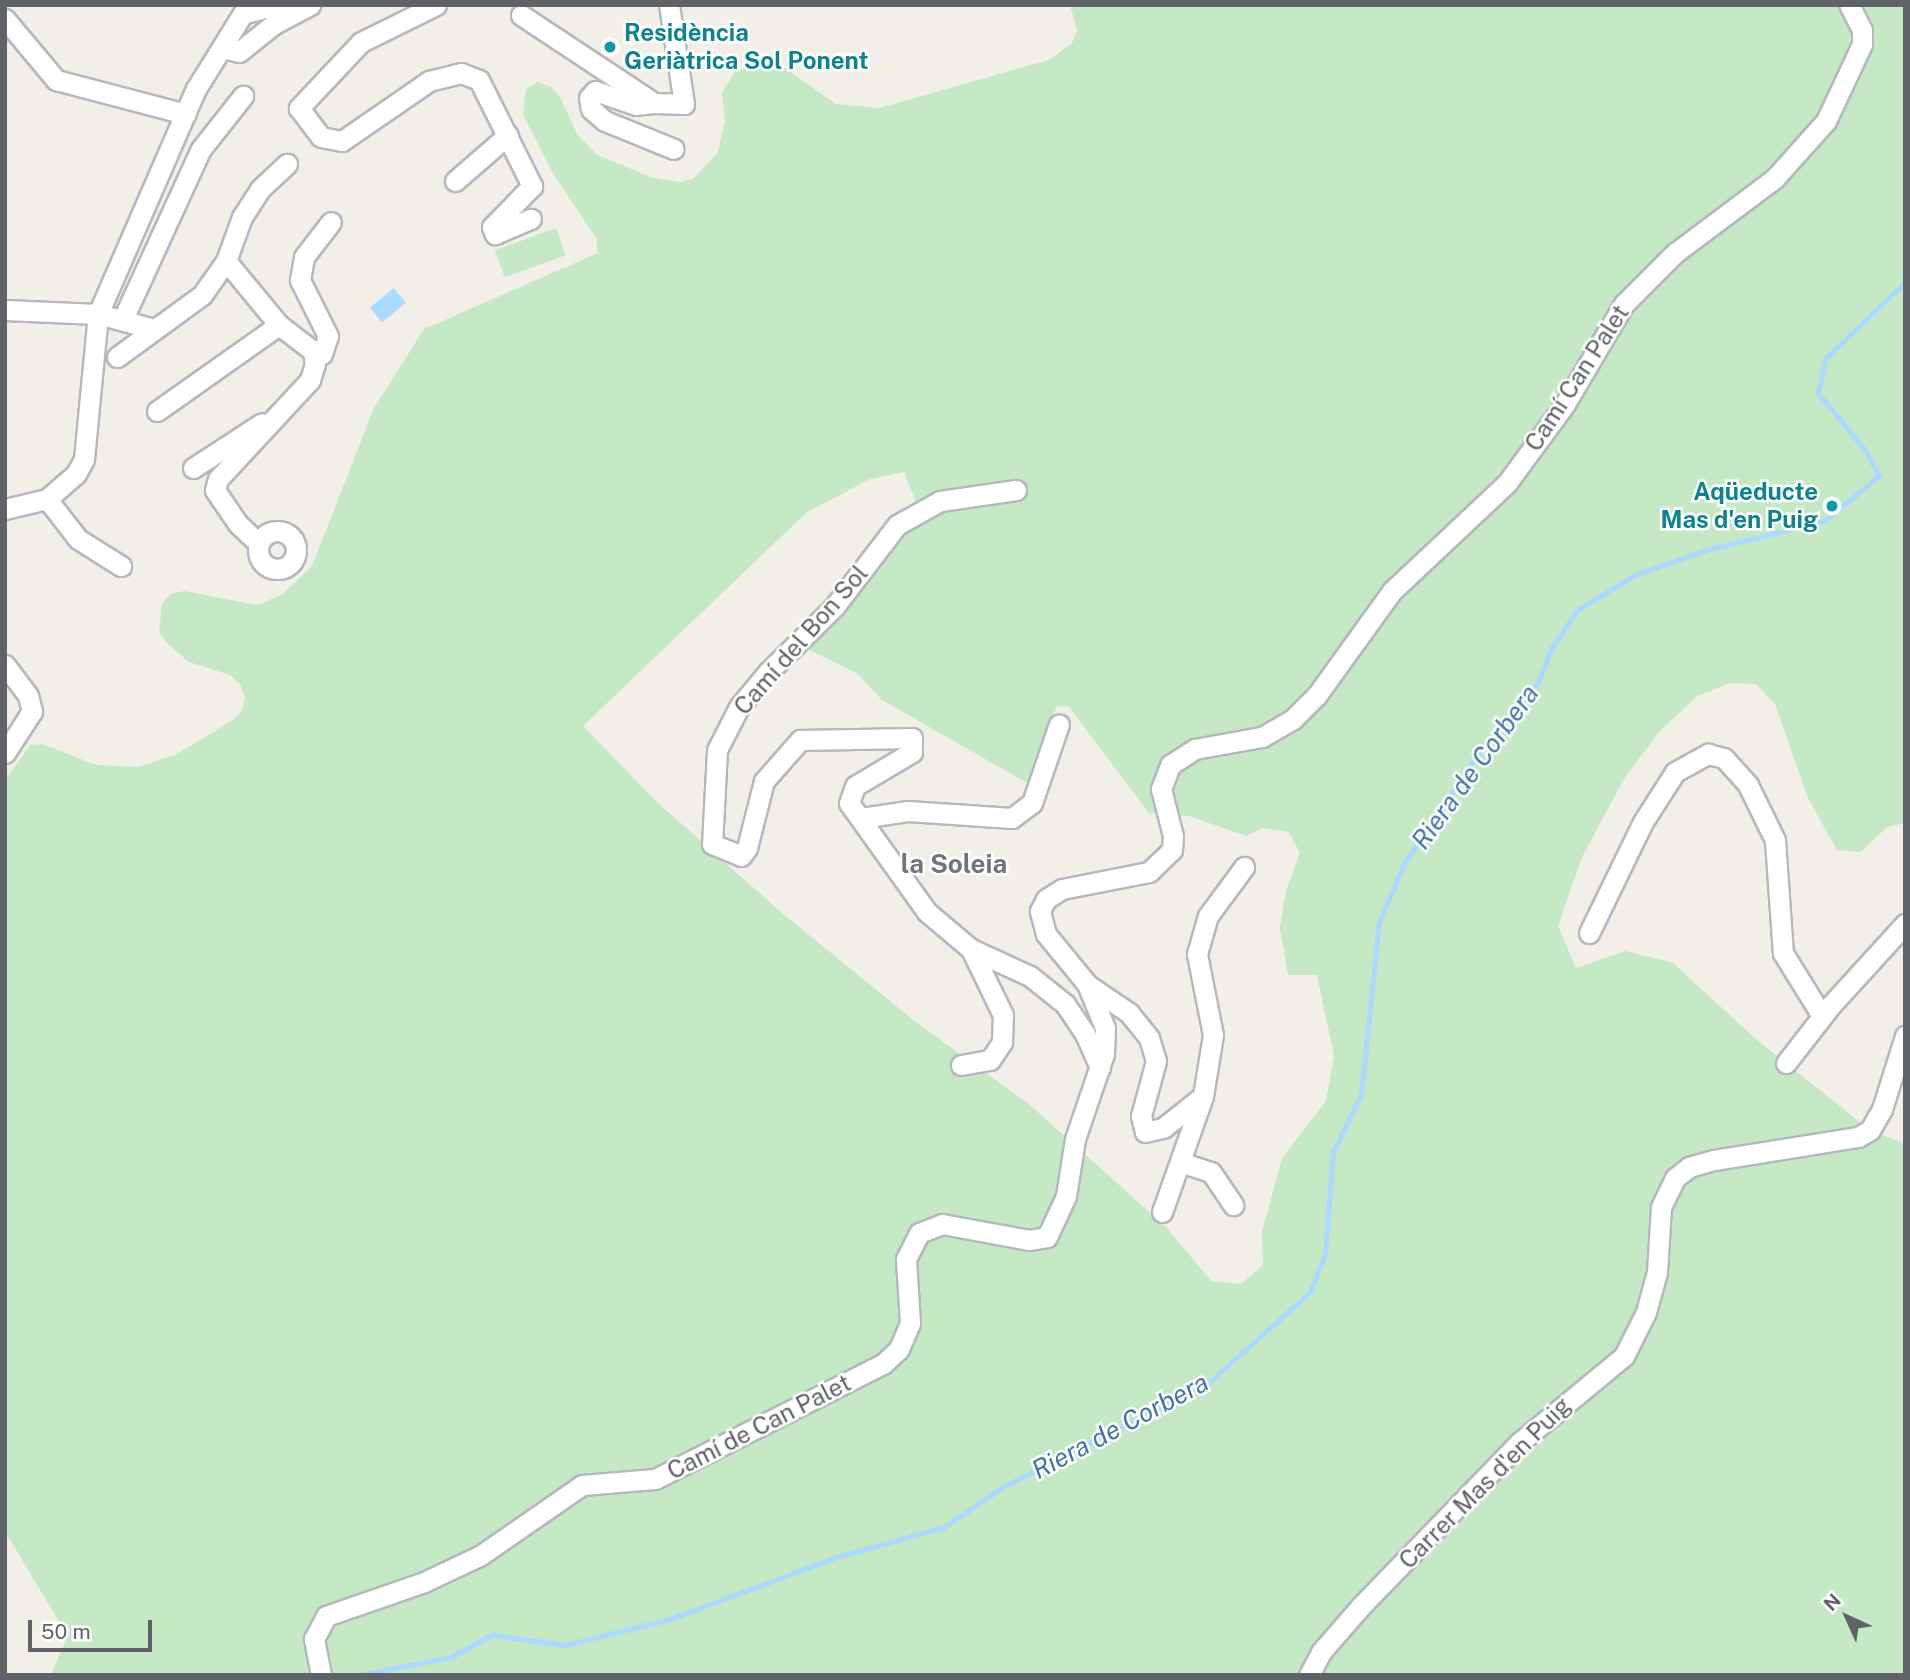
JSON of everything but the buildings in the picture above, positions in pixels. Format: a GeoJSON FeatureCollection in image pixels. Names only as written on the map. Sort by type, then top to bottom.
{"type":"FeatureCollection","features":[{"type":"Feature","properties":{"kind":"street"},"geometry":{"type":"LineString","coordinates":[[5,509],[47,499],[76,474],[84,459],[98,314],[186,114],[223,48],[246,9],[278,5]]}},
{"type":"Feature","properties":{"kind":"street"},"geometry":{"type":"LineString","coordinates":[[223,48],[239,52],[274,24],[310,5]]}},
{"type":"Feature","properties":{"kind":"street"},"geometry":{"type":"LineString","coordinates":[[436,5],[361,42],[299,108],[321,137],[342,141],[429,82],[461,73],[479,80],[532,186],[492,227],[495,234],[531,219]]}},
{"type":"Feature","properties":{"kind":"street"},"geometry":{"type":"LineString","coordinates":[[669,5],[684,104],[636,105],[595,91],[589,98],[591,109],[605,121],[674,149]]}},
{"type":"Feature","properties":{"kind":"street","name":"Camí Can Palet"},"geometry":{"type":"LineString","coordinates":[[1087,984],[1046,934],[1040,911],[1046,899],[1062,889],[1149,872],[1172,850],[1173,836],[1161,789],[1170,765],[1195,749],[1262,737],[1292,720],[1335,673],[1392,591],[1507,483],[1565,404],[1624,304],[1675,253],[1774,179],[1826,121],[1862,44],[1862,30],[1849,5]]}},
{"type":"Feature","properties":{"kind":"street"},"geometry":{"type":"LineString","coordinates":[[520,15],[654,103]]}},
{"type":"Feature","properties":{"kind":"street"},"geometry":{"type":"LineString","coordinates":[[5,19],[56,80],[186,114]]}},
{"type":"Feature","properties":{"kind":"street"},"geometry":{"type":"LineString","coordinates":[[123,319],[201,149],[243,96]]}},
{"type":"Feature","properties":{"kind":"street"},"geometry":{"type":"LineString","coordinates":[[455,181],[508,135]]}},
{"type":"Feature","properties":{"kind":"street"},"geometry":{"type":"LineString","coordinates":[[117,357],[202,295],[226,261],[242,217],[260,189],[287,164]]}},
{"type":"Feature","properties":{"kind":"street"},"geometry":{"type":"LineString","coordinates":[[226,261],[279,325],[313,351],[322,354],[328,336],[300,280],[304,257],[331,222]]}},
{"type":"Feature","properties":{"kind":"street"},"geometry":{"type":"LineString","coordinates":[[5,310],[98,314],[154,329]]}},
{"type":"Feature","properties":{"kind":"street"},"geometry":{"type":"LineString","coordinates":[[157,411],[279,325]]}},
{"type":"Feature","properties":{"kind":"street"},"geometry":{"type":"LineString","coordinates":[[259,544],[273,532],[296,534],[295,559],[279,570],[262,562],[259,544],[238,524],[215,490],[218,479],[310,380],[315,364],[313,351]]}},
{"type":"Feature","properties":{"kind":"street"},"geometry":{"type":"LineString","coordinates":[[193,468],[261,423],[269,426]]}},
{"type":"Feature","properties":{"kind":"street","name":"Camí del Bon Sol"},"geometry":{"type":"LineString","coordinates":[[861,818],[849,803],[855,786],[912,752],[912,738],[800,740],[764,780],[747,848],[741,856],[712,844],[717,750],[738,707],[768,672],[834,607],[897,525],[940,501],[1016,490]]}},
{"type":"Feature","properties":{"kind":"street"},"geometry":{"type":"LineString","coordinates":[[47,499],[78,540],[121,566]]}},
{"type":"Feature","properties":{"kind":"street"},"geometry":{"type":"LineString","coordinates":[[5,666],[29,696],[32,711],[9,741]]}},
{"type":"Feature","properties":{"kind":"street"},"geometry":{"type":"LineString","coordinates":[[1059,724],[1032,803],[1012,818],[908,811],[861,818],[927,912],[971,949],[1030,976],[1065,1004],[1085,1034],[1100,1068]]}},
{"type":"Feature","properties":{"kind":"street"},"geometry":{"type":"LineString","coordinates":[[1589,933],[1643,822],[1675,772],[1708,754],[1724,758],[1748,785],[1775,840],[1783,953],[1822,1016]]}},
{"type":"Feature","properties":{"kind":"street"},"geometry":{"type":"LineString","coordinates":[[1162,1212],[1182,1163],[1203,1096],[1213,1035],[1197,954],[1208,916],[1244,867]]}},
{"type":"Feature","properties":{"kind":"street"},"geometry":{"type":"LineString","coordinates":[[1786,1063],[1822,1016],[1905,924]]}},
{"type":"Feature","properties":{"kind":"street"},"geometry":{"type":"LineString","coordinates":[[961,1065],[990,1060],[1002,1042],[1003,1015],[971,949]]}},
{"type":"Feature","properties":{"kind":"street"},"geometry":{"type":"LineString","coordinates":[[1087,984],[1105,1028],[1100,1068]]}},
{"type":"Feature","properties":{"kind":"street"},"geometry":{"type":"LineString","coordinates":[[1087,984],[1129,1013],[1149,1038],[1156,1061],[1140,1116],[1145,1132],[1163,1128],[1203,1096]]}},
{"type":"Feature","properties":{"kind":"street","name":"Carrer Mas d'en Puig"},"geometry":{"type":"LineString","coordinates":[[1309,1675],[1321,1652],[1361,1606],[1520,1442],[1624,1356],[1646,1312],[1657,1272],[1661,1207],[1675,1178],[1689,1167],[1714,1160],[1824,1144],[1870,1130],[1882,1109],[1905,1036]]}},
{"type":"Feature","properties":{"kind":"street","name":"Camí de Can Palet"},"geometry":{"type":"LineString","coordinates":[[321,1675],[316,1653],[318,1626],[326,1616],[424,1581],[481,1555],[582,1485],[655,1479],[883,1364],[899,1349],[909,1323],[906,1259],[912,1239],[942,1224],[1030,1240],[1047,1237],[1066,1196],[1075,1139],[1100,1068]]}},
{"type":"Feature","properties":{"kind":"street"},"geometry":{"type":"LineString","coordinates":[[1182,1163],[1211,1172],[1233,1205]]}},
{"type":"Feature","properties":{"kind":"green space"},"geometry":{"type":"Polygon","coordinates":[[[1070,5],[1905,5],[1905,823],[1887,827],[1861,852],[1837,850],[1808,798],[1775,704],[1756,684],[1729,683],[1696,697],[1660,731],[1625,777],[1582,857],[1558,926],[1576,968],[1625,951],[1673,963],[1757,1040],[1870,1130],[1905,1144],[1905,1675],[51,1675],[65,1642],[61,1625],[5,1531],[5,781],[30,745],[43,744],[96,765],[139,767],[177,754],[233,720],[242,711],[245,698],[240,684],[230,675],[189,662],[166,642],[159,632],[162,603],[171,594],[184,591],[257,605],[283,594],[312,566],[374,408],[424,329],[598,253],[596,238],[554,175],[523,115],[526,89],[538,82],[551,87],[560,97],[577,134],[597,155],[653,178],[680,182],[693,179],[718,152],[725,121],[722,93],[736,70],[780,65],[836,104],[879,108],[1049,60],[1072,43],[1077,30],[1070,5]],[[904,472],[870,479],[807,512],[583,726],[656,801],[782,913],[912,1019],[1030,1105],[1166,1227],[1211,1281],[1241,1284],[1263,1265],[1262,1232],[1282,1158],[1326,1101],[1334,1056],[1317,975],[1288,975],[1280,928],[1286,891],[1300,853],[1289,832],[1262,828],[1246,836],[1189,816],[1149,813],[1069,707],[1057,706],[1027,783],[882,700],[858,674],[805,648],[921,514],[904,472]]]}},
{"type":"Feature","properties":{"kind":"green space"},"geometry":{"type":"Polygon","coordinates":[[[556,228],[566,255],[505,277],[495,250],[556,228]]]}},
{"type":"Feature","properties":{"kind":"water"},"geometry":{"type":"Polygon","coordinates":[[[394,288],[406,303],[382,322],[370,308],[394,288]]]}},
{"type":"Feature","properties":{"kind":"waterway","name":"Riera de Corbera"},"geometry":{"type":"LineString","coordinates":[[359,1675],[451,1657],[492,1635],[565,1645],[670,1619],[837,1557],[944,1527],[1006,1485],[1208,1383],[1310,1292],[1325,1254],[1333,1152],[1361,1095],[1379,922],[1404,864],[1475,758],[1538,683],[1551,649],[1577,610],[1635,575],[1702,551],[1824,521],[1879,476],[1864,449],[1818,393],[1825,359],[1905,282]]}},
{"type":"Feature","properties":{"kind":"place","name":"Residència Geriàtrica Sol Ponent"},"geometry":{"type":"Point","coordinates":[610,47]}},
{"type":"Feature","properties":{"kind":"place","name":"Aqüeducte Mas d'en Puig"},"geometry":{"type":"Point","coordinates":[1832,506]}},
{"type":"Feature","properties":{"kind":"district","name":"la Soleia"},"geometry":{"type":"Point","coordinates":[954,864]}}]}
